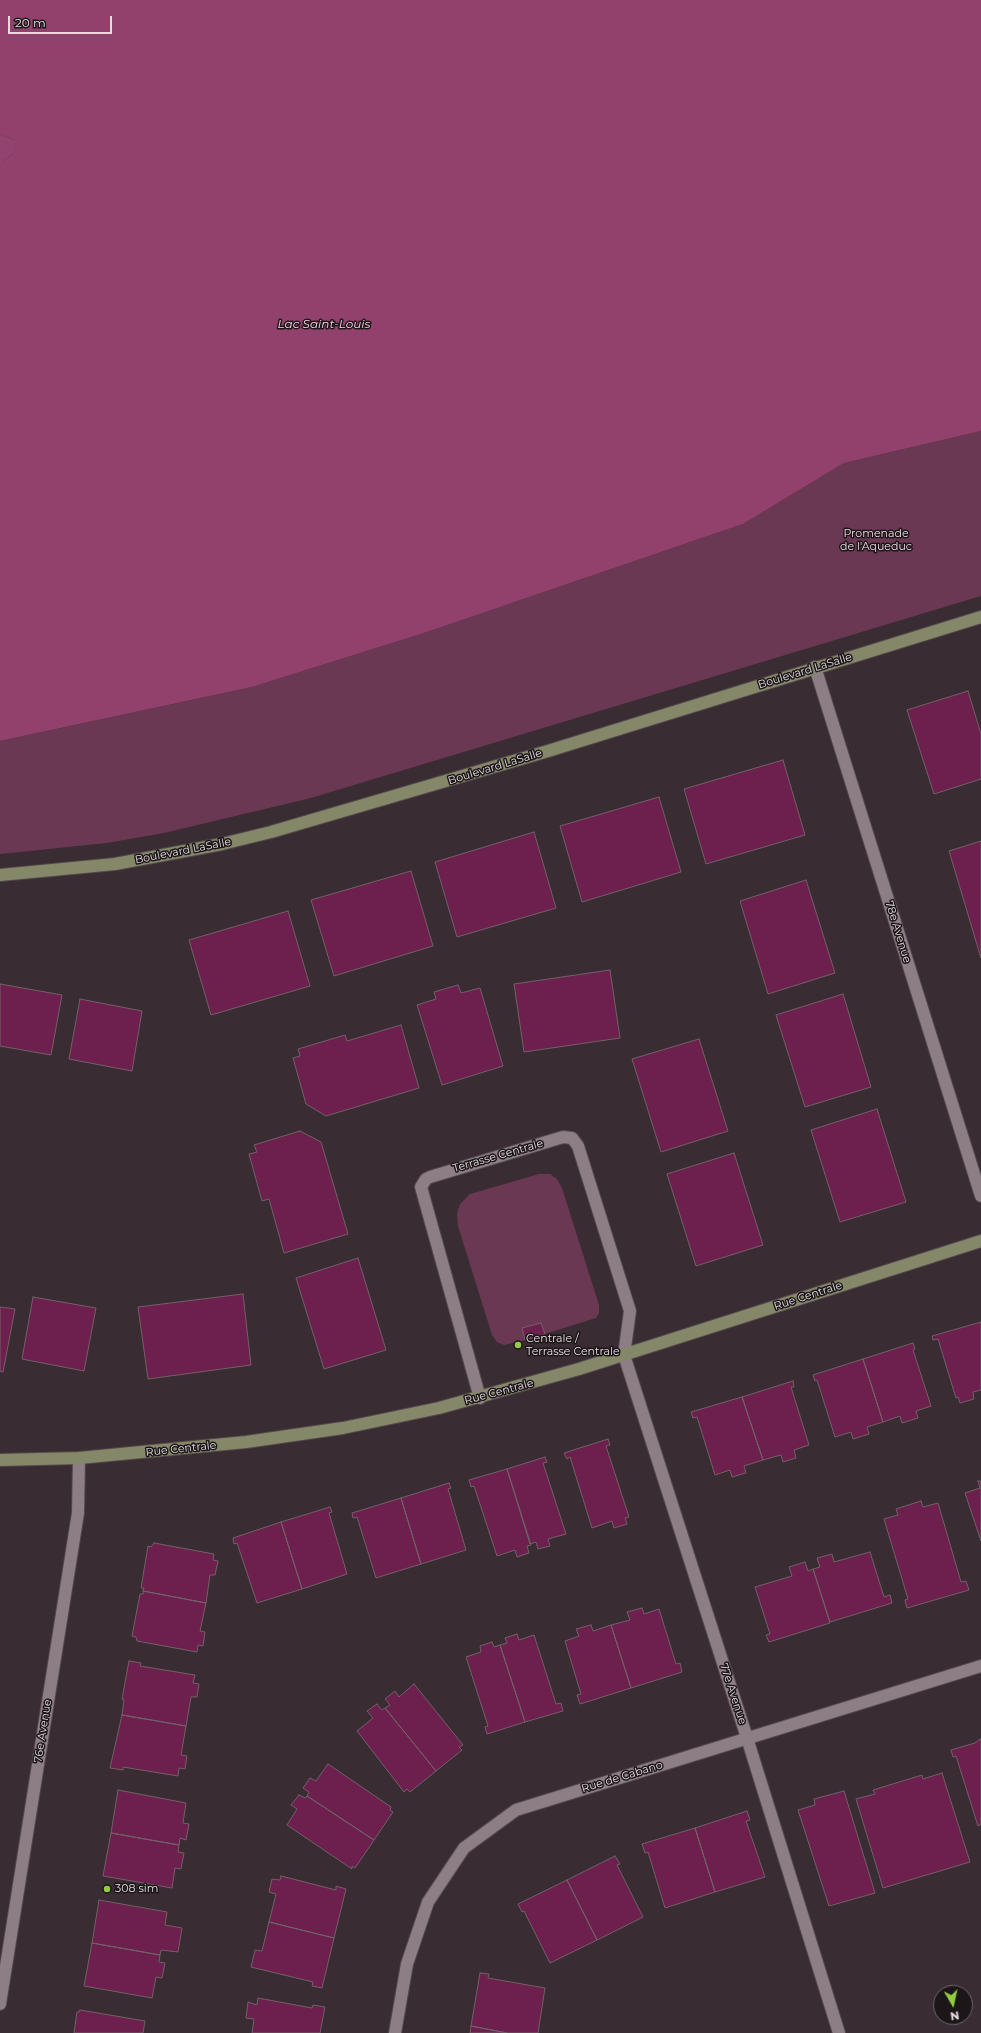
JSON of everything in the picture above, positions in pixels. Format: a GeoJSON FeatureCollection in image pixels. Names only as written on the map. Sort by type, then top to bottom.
{"type":"FeatureCollection","features":[{"type":"Feature","properties":{"kind":"street","name":"Boulevard LaSalle"},"geometry":{"type":"LineString","coordinates":[[0,875],[75,869],[134,861],[222,844],[271,832],[541,754],[815,667],[981,617]]}},
{"type":"Feature","properties":{"kind":"street","name":"78e Avenue"},"geometry":{"type":"LineString","coordinates":[[815,667],[981,1196]]}},
{"type":"Feature","properties":{"kind":"street","name":"Terrasse Centrale"},"geometry":{"type":"LineString","coordinates":[[480,1398],[421,1193],[421,1188],[426,1179],[563,1137],[572,1138],[578,1146],[630,1311],[624,1355]]}},
{"type":"Feature","properties":{"kind":"street","name":"Rue Centrale"},"geometry":{"type":"LineString","coordinates":[[0,1460],[79,1458],[293,1436],[343,1428],[480,1398],[624,1355],[981,1241]]}},
{"type":"Feature","properties":{"kind":"street","name":"77e Avenue"},"geometry":{"type":"LineString","coordinates":[[624,1355],[747,1738],[839,2033]]}},
{"type":"Feature","properties":{"kind":"street","name":"76e Avenue"},"geometry":{"type":"LineString","coordinates":[[0,2004],[78,1513],[79,1458]]}},
{"type":"Feature","properties":{"kind":"street","name":"Rue de Cabano"},"geometry":{"type":"LineString","coordinates":[[395,2033],[408,1964],[428,1902],[464,1848],[516,1810],[981,1666]]}},
{"type":"Feature","properties":{"kind":"green space","name":"Promenade de l'Aqueduc"},"geometry":{"type":"Polygon","coordinates":[[[981,431],[981,596],[311,798],[164,833],[107,843],[0,854],[0,741],[252,687],[424,633],[743,524],[844,463],[981,431]]]}},
{"type":"Feature","properties":{"kind":"green space"},"geometry":{"type":"Polygon","coordinates":[[[539,1174],[550,1174],[557,1179],[562,1188],[599,1305],[599,1313],[596,1318],[545,1334],[541,1323],[522,1328],[525,1340],[504,1345],[497,1342],[492,1335],[458,1226],[457,1214],[460,1204],[470,1194],[539,1174]]]}},
{"type":"Feature","properties":{"kind":"shaded area"},"geometry":{"type":"Polygon","coordinates":[[[0,134],[14,140],[14,153],[3,161],[0,161],[0,134]]]}},
{"type":"Feature","properties":{"kind":"water","name":"Lac Saint-Louis"},"geometry":{"type":"Polygon","coordinates":[[[0,0],[981,0],[981,431],[844,463],[743,524],[424,633],[252,687],[0,741],[0,161],[3,161],[14,153],[14,140],[0,134],[0,0]]]}},
{"type":"Feature","properties":{"kind":"building"},"geometry":{"type":"Polygon","coordinates":[[[968,691],[981,734],[981,779],[934,794],[907,710],[968,691]]]}},
{"type":"Feature","properties":{"kind":"building"},"geometry":{"type":"Polygon","coordinates":[[[783,760],[805,835],[706,864],[684,789],[783,760]]]}},
{"type":"Feature","properties":{"kind":"building"},"geometry":{"type":"Polygon","coordinates":[[[659,797],[681,872],[582,902],[560,826],[659,797]]]}},
{"type":"Feature","properties":{"kind":"building"},"geometry":{"type":"Polygon","coordinates":[[[534,832],[556,908],[457,937],[435,862],[534,832]]]}},
{"type":"Feature","properties":{"kind":"building"},"geometry":{"type":"Polygon","coordinates":[[[981,841],[981,958],[949,851],[981,841]]]}},
{"type":"Feature","properties":{"kind":"building"},"geometry":{"type":"Polygon","coordinates":[[[411,871],[433,946],[334,976],[311,900],[411,871]]]}},
{"type":"Feature","properties":{"kind":"building"},"geometry":{"type":"Polygon","coordinates":[[[806,880],[835,973],[768,994],[740,901],[806,880]]]}},
{"type":"Feature","properties":{"kind":"building"},"geometry":{"type":"Polygon","coordinates":[[[288,911],[310,986],[211,1015],[189,940],[288,911]]]}},
{"type":"Feature","properties":{"kind":"building"},"geometry":{"type":"Polygon","coordinates":[[[610,970],[620,1038],[524,1052],[514,984],[610,970]]]}},
{"type":"Feature","properties":{"kind":"building"},"geometry":{"type":"Polygon","coordinates":[[[0,984],[62,995],[51,1055],[0,1046],[0,984]]]}},
{"type":"Feature","properties":{"kind":"building"},"geometry":{"type":"Polygon","coordinates":[[[458,985],[461,993],[480,988],[503,1066],[442,1085],[417,1005],[436,999],[434,992],[458,985]]]}},
{"type":"Feature","properties":{"kind":"building"},"geometry":{"type":"Polygon","coordinates":[[[843,994],[871,1087],[805,1107],[776,1015],[843,994]]]}},
{"type":"Feature","properties":{"kind":"building"},"geometry":{"type":"Polygon","coordinates":[[[80,999],[142,1011],[132,1071],[69,1059],[80,999]]]}},
{"type":"Feature","properties":{"kind":"building"},"geometry":{"type":"Polygon","coordinates":[[[401,1025],[419,1088],[326,1116],[306,1104],[293,1058],[300,1056],[298,1049],[345,1035],[347,1041],[401,1025]]]}},
{"type":"Feature","properties":{"kind":"building"},"geometry":{"type":"Polygon","coordinates":[[[699,1039],[728,1131],[661,1152],[632,1059],[699,1039]]]}},
{"type":"Feature","properties":{"kind":"building"},"geometry":{"type":"Polygon","coordinates":[[[877,1109],[906,1202],[840,1222],[811,1130],[877,1109]]]}},
{"type":"Feature","properties":{"kind":"building"},"geometry":{"type":"Polygon","coordinates":[[[300,1131],[321,1142],[348,1234],[284,1253],[269,1199],[262,1201],[249,1154],[257,1152],[254,1145],[300,1131]]]}},
{"type":"Feature","properties":{"kind":"building"},"geometry":{"type":"Polygon","coordinates":[[[734,1153],[763,1245],[696,1266],[667,1174],[734,1153]]]}},
{"type":"Feature","properties":{"kind":"building"},"geometry":{"type":"Polygon","coordinates":[[[358,1258],[386,1350],[324,1369],[296,1278],[358,1258]]]}},
{"type":"Feature","properties":{"kind":"building"},"geometry":{"type":"Polygon","coordinates":[[[243,1294],[251,1365],[148,1379],[138,1307],[243,1294]]]}},
{"type":"Feature","properties":{"kind":"building"},"geometry":{"type":"Polygon","coordinates":[[[33,1297],[96,1308],[84,1371],[22,1359],[33,1297]]]}},
{"type":"Feature","properties":{"kind":"building"},"geometry":{"type":"Polygon","coordinates":[[[0,1307],[15,1309],[3,1372],[0,1371],[0,1307]]]}},
{"type":"Feature","properties":{"kind":"building"},"geometry":{"type":"Polygon","coordinates":[[[981,1322],[981,1390],[973,1392],[974,1399],[960,1403],[958,1397],[956,1398],[938,1339],[933,1340],[932,1336],[981,1322]]]}},
{"type":"Feature","properties":{"kind":"building"},"geometry":{"type":"Polygon","coordinates":[[[541,1323],[545,1334],[525,1340],[522,1328],[541,1323]]]}},
{"type":"Feature","properties":{"kind":"building"},"geometry":{"type":"Polygon","coordinates":[[[913,1343],[915,1349],[913,1350],[931,1406],[916,1411],[918,1418],[902,1423],[900,1416],[883,1422],[863,1359],[913,1343]]]}},
{"type":"Feature","properties":{"kind":"building"},"geometry":{"type":"Polygon","coordinates":[[[863,1359],[883,1422],[867,1427],[869,1434],[853,1439],[851,1432],[835,1437],[817,1380],[815,1381],[813,1375],[863,1359]]]}},
{"type":"Feature","properties":{"kind":"building"},"geometry":{"type":"Polygon","coordinates":[[[793,1381],[794,1387],[791,1387],[809,1445],[794,1450],[796,1458],[783,1462],[781,1455],[763,1460],[742,1397],[793,1381]]]}},
{"type":"Feature","properties":{"kind":"building"},"geometry":{"type":"Polygon","coordinates":[[[742,1397],[763,1460],[744,1466],[746,1473],[732,1477],[730,1470],[715,1475],[697,1417],[693,1418],[691,1412],[742,1397]]]}},
{"type":"Feature","properties":{"kind":"building"},"geometry":{"type":"Polygon","coordinates":[[[608,1439],[610,1445],[606,1446],[629,1517],[625,1518],[627,1524],[614,1528],[612,1521],[592,1528],[570,1457],[567,1459],[564,1453],[608,1439]]]}},
{"type":"Feature","properties":{"kind":"building"},"geometry":{"type":"Polygon","coordinates":[[[545,1457],[547,1462],[543,1463],[566,1534],[548,1539],[550,1546],[538,1549],[536,1542],[530,1544],[507,1469],[545,1457]]]}},
{"type":"Feature","properties":{"kind":"building"},"geometry":{"type":"Polygon","coordinates":[[[507,1469],[531,1545],[527,1546],[529,1553],[517,1557],[515,1550],[497,1556],[474,1486],[471,1487],[469,1480],[507,1469]]]}},
{"type":"Feature","properties":{"kind":"building"},"geometry":{"type":"Polygon","coordinates":[[[978,1481],[981,1481],[981,1541],[965,1493],[980,1488],[978,1481]]]}},
{"type":"Feature","properties":{"kind":"building"},"geometry":{"type":"Polygon","coordinates":[[[449,1483],[451,1488],[448,1489],[466,1550],[421,1564],[401,1498],[449,1483]]]}},
{"type":"Feature","properties":{"kind":"building"},"geometry":{"type":"Polygon","coordinates":[[[401,1498],[421,1564],[376,1578],[357,1517],[353,1518],[352,1513],[401,1498]]]}},
{"type":"Feature","properties":{"kind":"building"},"geometry":{"type":"Polygon","coordinates":[[[921,1501],[923,1507],[938,1503],[961,1582],[966,1581],[969,1590],[907,1608],[905,1600],[908,1599],[884,1519],[898,1515],[896,1509],[921,1501]]]}},
{"type":"Feature","properties":{"kind":"building"},"geometry":{"type":"Polygon","coordinates":[[[330,1507],[332,1512],[329,1513],[347,1574],[302,1589],[281,1522],[330,1507]]]}},
{"type":"Feature","properties":{"kind":"building"},"geometry":{"type":"Polygon","coordinates":[[[281,1522],[302,1589],[257,1603],[237,1543],[234,1544],[233,1538],[281,1522]]]}},
{"type":"Feature","properties":{"kind":"building"},"geometry":{"type":"Polygon","coordinates":[[[154,1543],[214,1554],[213,1560],[218,1561],[215,1575],[210,1575],[206,1603],[143,1591],[144,1588],[141,1588],[148,1546],[151,1547],[154,1543]]]}},
{"type":"Feature","properties":{"kind":"building"},"geometry":{"type":"Polygon","coordinates":[[[870,1552],[884,1597],[890,1595],[892,1603],[830,1622],[813,1569],[820,1567],[817,1558],[832,1554],[834,1562],[870,1552]]]}},
{"type":"Feature","properties":{"kind":"building"},"geometry":{"type":"Polygon","coordinates":[[[805,1562],[808,1571],[813,1569],[830,1623],[769,1642],[766,1635],[770,1634],[755,1587],[792,1576],[789,1567],[805,1562]]]}},
{"type":"Feature","properties":{"kind":"building"},"geometry":{"type":"Polygon","coordinates":[[[143,1591],[206,1603],[200,1631],[205,1632],[203,1646],[198,1645],[197,1652],[137,1641],[136,1637],[132,1636],[140,1594],[143,1594],[143,1591]]]}},
{"type":"Feature","properties":{"kind":"building"},"geometry":{"type":"Polygon","coordinates":[[[642,1608],[644,1614],[659,1609],[676,1664],[680,1663],[682,1672],[631,1688],[611,1625],[630,1620],[627,1612],[642,1608]]]}},
{"type":"Feature","properties":{"kind":"building"},"geometry":{"type":"Polygon","coordinates":[[[591,1625],[593,1631],[611,1625],[631,1688],[580,1704],[577,1695],[581,1694],[565,1641],[579,1636],[576,1629],[591,1625]]]}},
{"type":"Feature","properties":{"kind":"building"},"geometry":{"type":"Polygon","coordinates":[[[517,1634],[519,1640],[534,1635],[556,1704],[561,1703],[563,1711],[525,1722],[500,1645],[507,1643],[505,1638],[517,1634]]]}},
{"type":"Feature","properties":{"kind":"building"},"geometry":{"type":"Polygon","coordinates":[[[492,1642],[494,1647],[500,1645],[525,1722],[487,1734],[485,1727],[488,1726],[466,1657],[481,1652],[480,1646],[492,1642]]]}},
{"type":"Feature","properties":{"kind":"building"},"geometry":{"type":"Polygon","coordinates":[[[129,1661],[141,1663],[140,1666],[195,1675],[193,1683],[199,1684],[197,1697],[191,1697],[186,1726],[122,1715],[124,1700],[122,1699],[129,1661]]]}},
{"type":"Feature","properties":{"kind":"building"},"geometry":{"type":"Polygon","coordinates":[[[414,1684],[463,1745],[459,1747],[462,1750],[436,1771],[385,1708],[390,1705],[385,1699],[395,1691],[399,1697],[414,1684]]]}},
{"type":"Feature","properties":{"kind":"building"},"geometry":{"type":"Polygon","coordinates":[[[377,1704],[382,1710],[385,1708],[436,1771],[410,1792],[407,1789],[404,1792],[357,1731],[373,1718],[367,1711],[377,1704]]]}},
{"type":"Feature","properties":{"kind":"building"},"geometry":{"type":"Polygon","coordinates":[[[122,1715],[186,1726],[181,1755],[187,1756],[185,1769],[179,1768],[178,1776],[123,1767],[123,1770],[110,1768],[122,1715]]]}},
{"type":"Feature","properties":{"kind":"building"},"geometry":{"type":"Polygon","coordinates":[[[980,1739],[981,1824],[978,1826],[956,1756],[953,1757],[951,1750],[975,1743],[980,1739]]]}},
{"type":"Feature","properties":{"kind":"building"},"geometry":{"type":"Polygon","coordinates":[[[328,1764],[391,1807],[390,1810],[393,1812],[374,1840],[307,1796],[309,1792],[303,1788],[310,1778],[316,1781],[328,1764]]]}},
{"type":"Feature","properties":{"kind":"building"},"geometry":{"type":"Polygon","coordinates":[[[942,1773],[970,1862],[883,1888],[856,1799],[875,1794],[873,1790],[922,1775],[923,1779],[942,1773]]]}},
{"type":"Feature","properties":{"kind":"building"},"geometry":{"type":"Polygon","coordinates":[[[118,1790],[186,1803],[183,1823],[189,1824],[186,1840],[180,1838],[179,1845],[111,1833],[118,1790]]]}},
{"type":"Feature","properties":{"kind":"building"},"geometry":{"type":"Polygon","coordinates":[[[844,1791],[875,1893],[829,1906],[798,1810],[815,1805],[814,1799],[844,1791]]]}},
{"type":"Feature","properties":{"kind":"building"},"geometry":{"type":"Polygon","coordinates":[[[299,1795],[305,1798],[307,1796],[374,1840],[355,1868],[352,1866],[352,1869],[287,1825],[297,1809],[291,1805],[299,1795]]]}},
{"type":"Feature","properties":{"kind":"building"},"geometry":{"type":"Polygon","coordinates":[[[747,1811],[750,1820],[746,1821],[765,1877],[715,1892],[695,1828],[747,1811]]]}},
{"type":"Feature","properties":{"kind":"building"},"geometry":{"type":"Polygon","coordinates":[[[695,1828],[715,1892],[665,1908],[648,1852],[645,1853],[642,1844],[695,1828]]]}},
{"type":"Feature","properties":{"kind":"building"},"geometry":{"type":"Polygon","coordinates":[[[111,1833],[179,1845],[178,1852],[184,1853],[181,1869],[175,1868],[172,1888],[103,1876],[111,1833]]]}},
{"type":"Feature","properties":{"kind":"building"},"geometry":{"type":"Polygon","coordinates":[[[615,1856],[620,1864],[617,1865],[643,1917],[597,1940],[567,1880],[615,1856]]]}},
{"type":"Feature","properties":{"kind":"building"},"geometry":{"type":"Polygon","coordinates":[[[281,1876],[336,1890],[336,1886],[346,1889],[334,1938],[269,1922],[276,1894],[269,1892],[272,1879],[280,1880],[281,1876]]]}},
{"type":"Feature","properties":{"kind":"building"},"geometry":{"type":"Polygon","coordinates":[[[567,1880],[597,1940],[550,1963],[524,1911],[522,1912],[518,1904],[567,1880]]]}},
{"type":"Feature","properties":{"kind":"building"},"geometry":{"type":"Polygon","coordinates":[[[99,1900],[167,1912],[165,1925],[182,1928],[178,1952],[161,1950],[160,1955],[92,1943],[99,1900]]]}},
{"type":"Feature","properties":{"kind":"building"},"geometry":{"type":"Polygon","coordinates":[[[269,1922],[334,1938],[322,1988],[312,1986],[313,1982],[251,1967],[255,1950],[262,1951],[269,1922]]]}},
{"type":"Feature","properties":{"kind":"building"},"geometry":{"type":"Polygon","coordinates":[[[92,1943],[160,1955],[159,1962],[165,1963],[162,1978],[156,1977],[152,1998],[84,1986],[92,1943]]]}},
{"type":"Feature","properties":{"kind":"building"},"geometry":{"type":"Polygon","coordinates":[[[480,1973],[489,1974],[488,1978],[545,1988],[538,2033],[507,2033],[471,2026],[480,1973]]]}},
{"type":"Feature","properties":{"kind":"building"},"geometry":{"type":"Polygon","coordinates":[[[258,1998],[312,2008],[313,2005],[325,2007],[320,2033],[252,2033],[254,2019],[246,2018],[248,2002],[257,2005],[258,1998]]]}},
{"type":"Feature","properties":{"kind":"building"},"geometry":{"type":"Polygon","coordinates":[[[80,2010],[145,2021],[143,2033],[74,2033],[77,2012],[80,2010]]]}},
{"type":"Feature","properties":{"kind":"building"},"geometry":{"type":"Polygon","coordinates":[[[471,2026],[507,2033],[470,2033],[471,2026]]]}},
{"type":"Feature","properties":{"kind":"place","name":"Centrale / Terrasse Centrale"},"geometry":{"type":"Point","coordinates":[518,1345]}},
{"type":"Feature","properties":{"kind":"place","name":"308 sim"},"geometry":{"type":"Point","coordinates":[107,1889]}}]}
